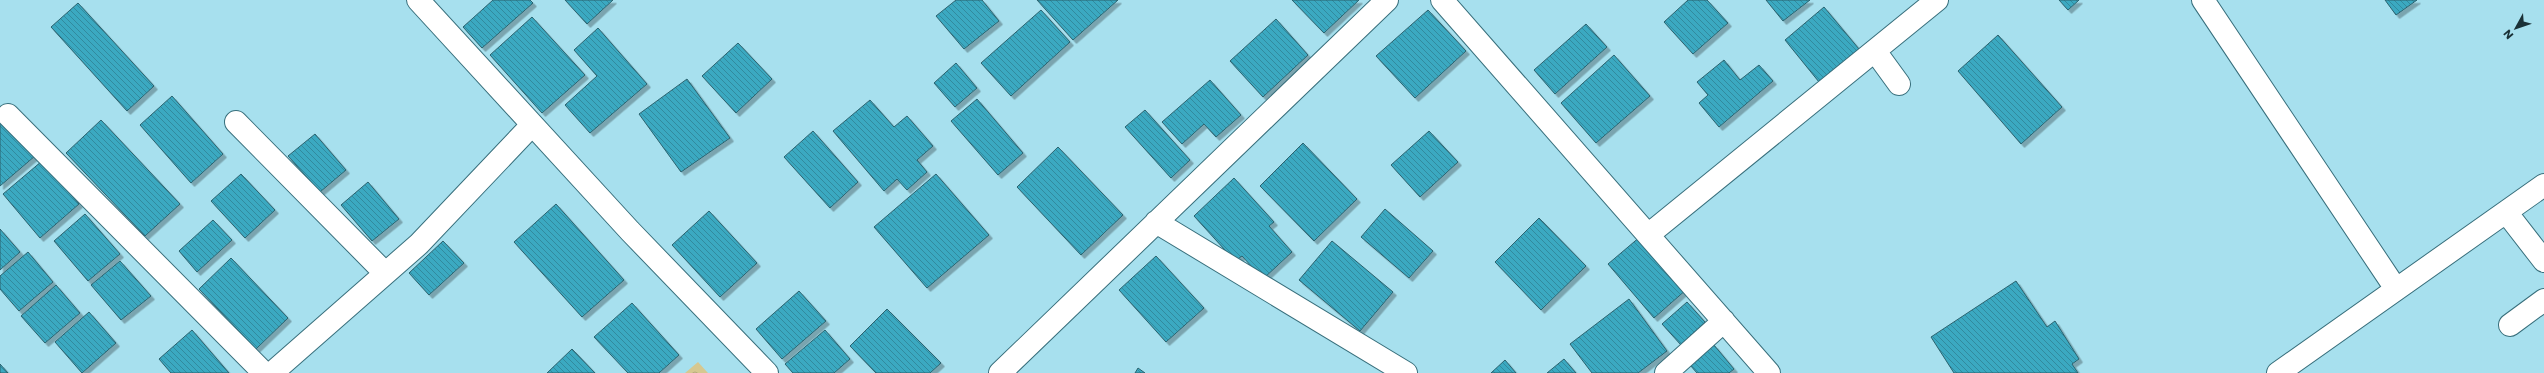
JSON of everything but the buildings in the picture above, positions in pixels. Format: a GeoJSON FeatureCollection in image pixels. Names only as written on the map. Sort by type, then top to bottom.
{"type":"FeatureCollection","features":[{"type":"Feature","properties":{"kind":"street"},"geometry":{"type":"LineString","coordinates":[[418,0],[532,125],[767,373]]}},
{"type":"Feature","properties":{"kind":"street"},"geometry":{"type":"LineString","coordinates":[[1000,373],[1387,0]]}},
{"type":"Feature","properties":{"kind":"street"},"geometry":{"type":"LineString","coordinates":[[1442,0],[1769,373]]}},
{"type":"Feature","properties":{"kind":"street"},"geometry":{"type":"LineString","coordinates":[[1648,235],[1937,0]]}},
{"type":"Feature","properties":{"kind":"street"},"geometry":{"type":"LineString","coordinates":[[2203,0],[2396,289]]}},
{"type":"Feature","properties":{"kind":"street"},"geometry":{"type":"LineString","coordinates":[[1875,50],[1899,84]]}},
{"type":"Feature","properties":{"kind":"street"},"geometry":{"type":"LineString","coordinates":[[8,115],[264,373]]}},
{"type":"Feature","properties":{"kind":"street"},"geometry":{"type":"LineString","coordinates":[[236,122],[385,273]]}},
{"type":"Feature","properties":{"kind":"street"},"geometry":{"type":"LineString","coordinates":[[272,373],[418,244],[532,125]]}},
{"type":"Feature","properties":{"kind":"street"},"geometry":{"type":"LineString","coordinates":[[2278,373],[2544,185]]}},
{"type":"Feature","properties":{"kind":"street"},"geometry":{"type":"LineString","coordinates":[[2506,212],[2544,261]]}},
{"type":"Feature","properties":{"kind":"street"},"geometry":{"type":"LineString","coordinates":[[1156,222],[1406,373]]}},
{"type":"Feature","properties":{"kind":"street"},"geometry":{"type":"LineString","coordinates":[[2510,325],[2544,300]]}},
{"type":"Feature","properties":{"kind":"street"},"geometry":{"type":"LineString","coordinates":[[1666,373],[1724,321]]}},
{"type":"Feature","properties":{"kind":"green space"},"geometry":{"type":"Polygon","coordinates":[[[698,362],[708,373],[685,373],[698,362]]]}}]}
